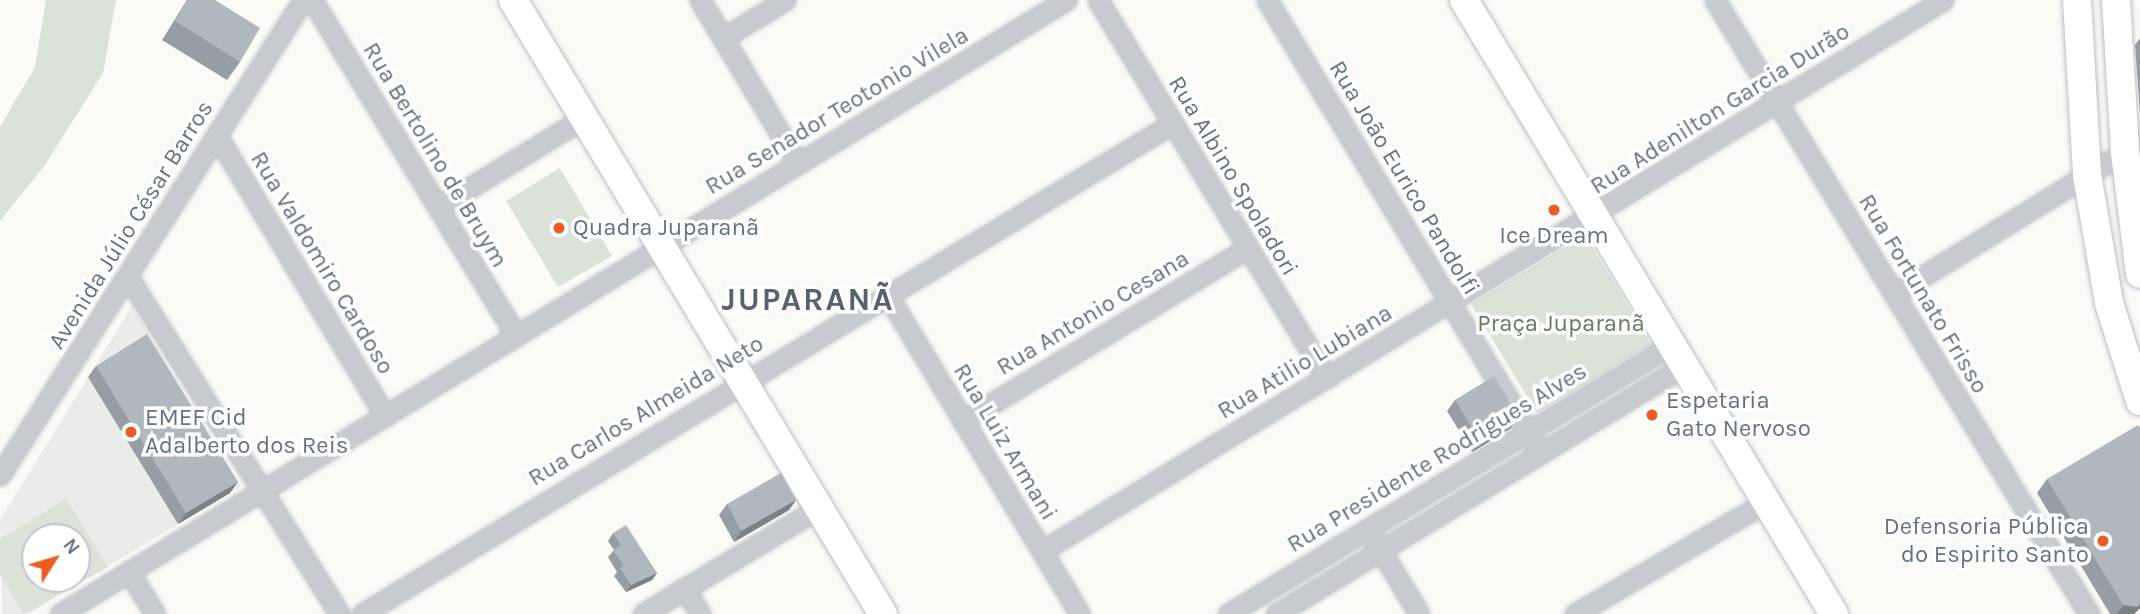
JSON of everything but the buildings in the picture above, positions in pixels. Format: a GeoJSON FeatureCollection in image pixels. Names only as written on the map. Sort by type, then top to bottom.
{"type":"FeatureCollection","features":[{"type":"Feature","properties":{"kind":"street","name":"Avenida Júlio César Barros"},"geometry":{"type":"LineString","coordinates":[[0,475],[303,0]]}},
{"type":"Feature","properties":{"kind":"street","name":"Rua Bertolino de Bruym"},"geometry":{"type":"LineString","coordinates":[[312,0],[516,336]]}},
{"type":"Feature","properties":{"kind":"street"},"geometry":{"type":"LineString","coordinates":[[513,0],[883,614]]}},
{"type":"Feature","properties":{"kind":"street"},"geometry":{"type":"LineString","coordinates":[[700,0],[798,163]]}},
{"type":"Feature","properties":{"kind":"street"},"geometry":{"type":"LineString","coordinates":[[723,38],[785,0]]}},
{"type":"Feature","properties":{"kind":"street","name":"Rua Senador Teotonio Vilela"},"geometry":{"type":"LineString","coordinates":[[61,614],[1066,0]]}},
{"type":"Feature","properties":{"kind":"street","name":"Rua Albino Spoladori"},"geometry":{"type":"LineString","coordinates":[[1098,0],[1327,378]]}},
{"type":"Feature","properties":{"kind":"street","name":"Rua João Eurico Pandolfi"},"geometry":{"type":"LineString","coordinates":[[1267,0],[1541,453]]}},
{"type":"Feature","properties":{"kind":"street"},"geometry":{"type":"LineString","coordinates":[[1464,0],[1834,614]]}},
{"type":"Feature","properties":{"kind":"street","name":"Rua Fortunato Frisso"},"geometry":{"type":"LineString","coordinates":[[1715,0],[2089,614]]}},
{"type":"Feature","properties":{"kind":"street","name":"Rua Adenilton Garcia Durão"},"geometry":{"type":"LineString","coordinates":[[1594,215],[1943,0]]}},
{"type":"Feature","properties":{"kind":"street"},"geometry":{"type":"LineString","coordinates":[[2077,0],[2087,175],[2109,303],[2140,400]]}},
{"type":"Feature","properties":{"kind":"street"},"geometry":{"type":"LineString","coordinates":[[2116,0],[2132,147],[2140,274]]}},
{"type":"Feature","properties":{"kind":"street"},"geometry":{"type":"LineString","coordinates":[[438,207],[584,118]]}},
{"type":"Feature","properties":{"kind":"street","name":"Rua Carlos Almeida Neto"},"geometry":{"type":"LineString","coordinates":[[362,614],[742,380],[888,296],[1173,123]]}},
{"type":"Feature","properties":{"kind":"street","name":"Rua Valdomiro Cardoso"},"geometry":{"type":"LineString","coordinates":[[217,136],[385,416]]}},
{"type":"Feature","properties":{"kind":"street"},"geometry":{"type":"LineString","coordinates":[[1894,294],[2132,147]]}},
{"type":"Feature","properties":{"kind":"street","name":"Rua Atilio Lubiana"},"geometry":{"type":"LineString","coordinates":[[1042,551],[1594,215]]}},
{"type":"Feature","properties":{"kind":"street","name":"Rua Antonio Cesana"},"geometry":{"type":"LineString","coordinates":[[964,421],[1248,248]]}},
{"type":"Feature","properties":{"kind":"street"},"geometry":{"type":"LineString","coordinates":[[128,277],[339,614]]}},
{"type":"Feature","properties":{"kind":"street","name":"Rua Luiz Armani"},"geometry":{"type":"LineString","coordinates":[[888,296],[1080,614]]}},
{"type":"Feature","properties":{"kind":"street","name":"Rua Presidente Rodrigues Alves"},"geometry":{"type":"LineString","coordinates":[[1228,614],[1254,607],[1368,529],[1528,431],[1678,355]]}},
{"type":"Feature","properties":{"kind":"street","name":"Rua Presidente Rodrigues Alves"},"geometry":{"type":"LineString","coordinates":[[1276,614],[1541,453],[1678,355]]}},
{"type":"Feature","properties":{"kind":"street"},"geometry":{"type":"LineString","coordinates":[[1575,614],[1766,502]]}},
{"type":"Feature","properties":{"kind":"street"},"geometry":{"type":"LineString","coordinates":[[643,614],[819,508]]}},
{"type":"Feature","properties":{"kind":"street"},"geometry":{"type":"LineString","coordinates":[[1368,529],[1419,614]]}},
{"type":"Feature","properties":{"kind":"street"},"geometry":{"type":"LineString","coordinates":[[129,572],[155,614]]}},
{"type":"Feature","properties":{"kind":"street"},"geometry":{"type":"LineString","coordinates":[[684,588],[700,614]]}},
{"type":"Feature","properties":{"kind":"shaded area","name":"EMEF Cid Adalberto dos Reis"},"geometry":{"type":"Polygon","coordinates":[[[132,306],[241,486],[91,577],[91,523],[21,523],[21,593],[64,593],[29,614],[2,614],[0,520],[132,306]]]}},
{"type":"Feature","properties":{"kind":"green space"},"geometry":{"type":"Polygon","coordinates":[[[46,0],[116,0],[103,73],[45,165],[0,221],[0,127],[35,67],[46,0]]]}},
{"type":"Feature","properties":{"kind":"green space","name":"Quadra Juparanã"},"geometry":{"type":"Polygon","coordinates":[[[560,168],[612,256],[558,287],[506,201],[560,168]]]}},
{"type":"Feature","properties":{"kind":"green space","name":"Praça Juparanã"},"geometry":{"type":"Polygon","coordinates":[[[1585,235],[1651,344],[1537,413],[1471,304],[1585,235]]]}},
{"type":"Feature","properties":{"kind":"green space"},"geometry":{"type":"Polygon","coordinates":[[[66,499],[81,523],[26,523],[66,499]]]}},
{"type":"Feature","properties":{"kind":"green space"},"geometry":{"type":"Polygon","coordinates":[[[21,526],[21,593],[62,593],[24,614],[0,575],[0,539],[21,526]]]}},
{"type":"Feature","properties":{"kind":"green space"},"geometry":{"type":"Polygon","coordinates":[[[91,539],[108,567],[91,577],[91,539]]]}},
{"type":"Feature","properties":{"kind":"place","name":"Ice Dream"},"geometry":{"type":"Point","coordinates":[1554,210]}},
{"type":"Feature","properties":{"kind":"place","name":"Quadra Juparanã"},"geometry":{"type":"Point","coordinates":[559,228]}},
{"type":"Feature","properties":{"kind":"place","name":"Espetaria Gato Nervoso"},"geometry":{"type":"Point","coordinates":[1652,415]}},
{"type":"Feature","properties":{"kind":"place","name":"EMEF Cid Adalberto dos Reis"},"geometry":{"type":"Point","coordinates":[131,432]}},
{"type":"Feature","properties":{"kind":"place","name":"Defensoria Pública do Espirito Santo"},"geometry":{"type":"Point","coordinates":[2103,541]}},
{"type":"Feature","properties":{"kind":"district","name":"JUPARANÃ"},"geometry":{"type":"Point","coordinates":[808,300]}}]}
